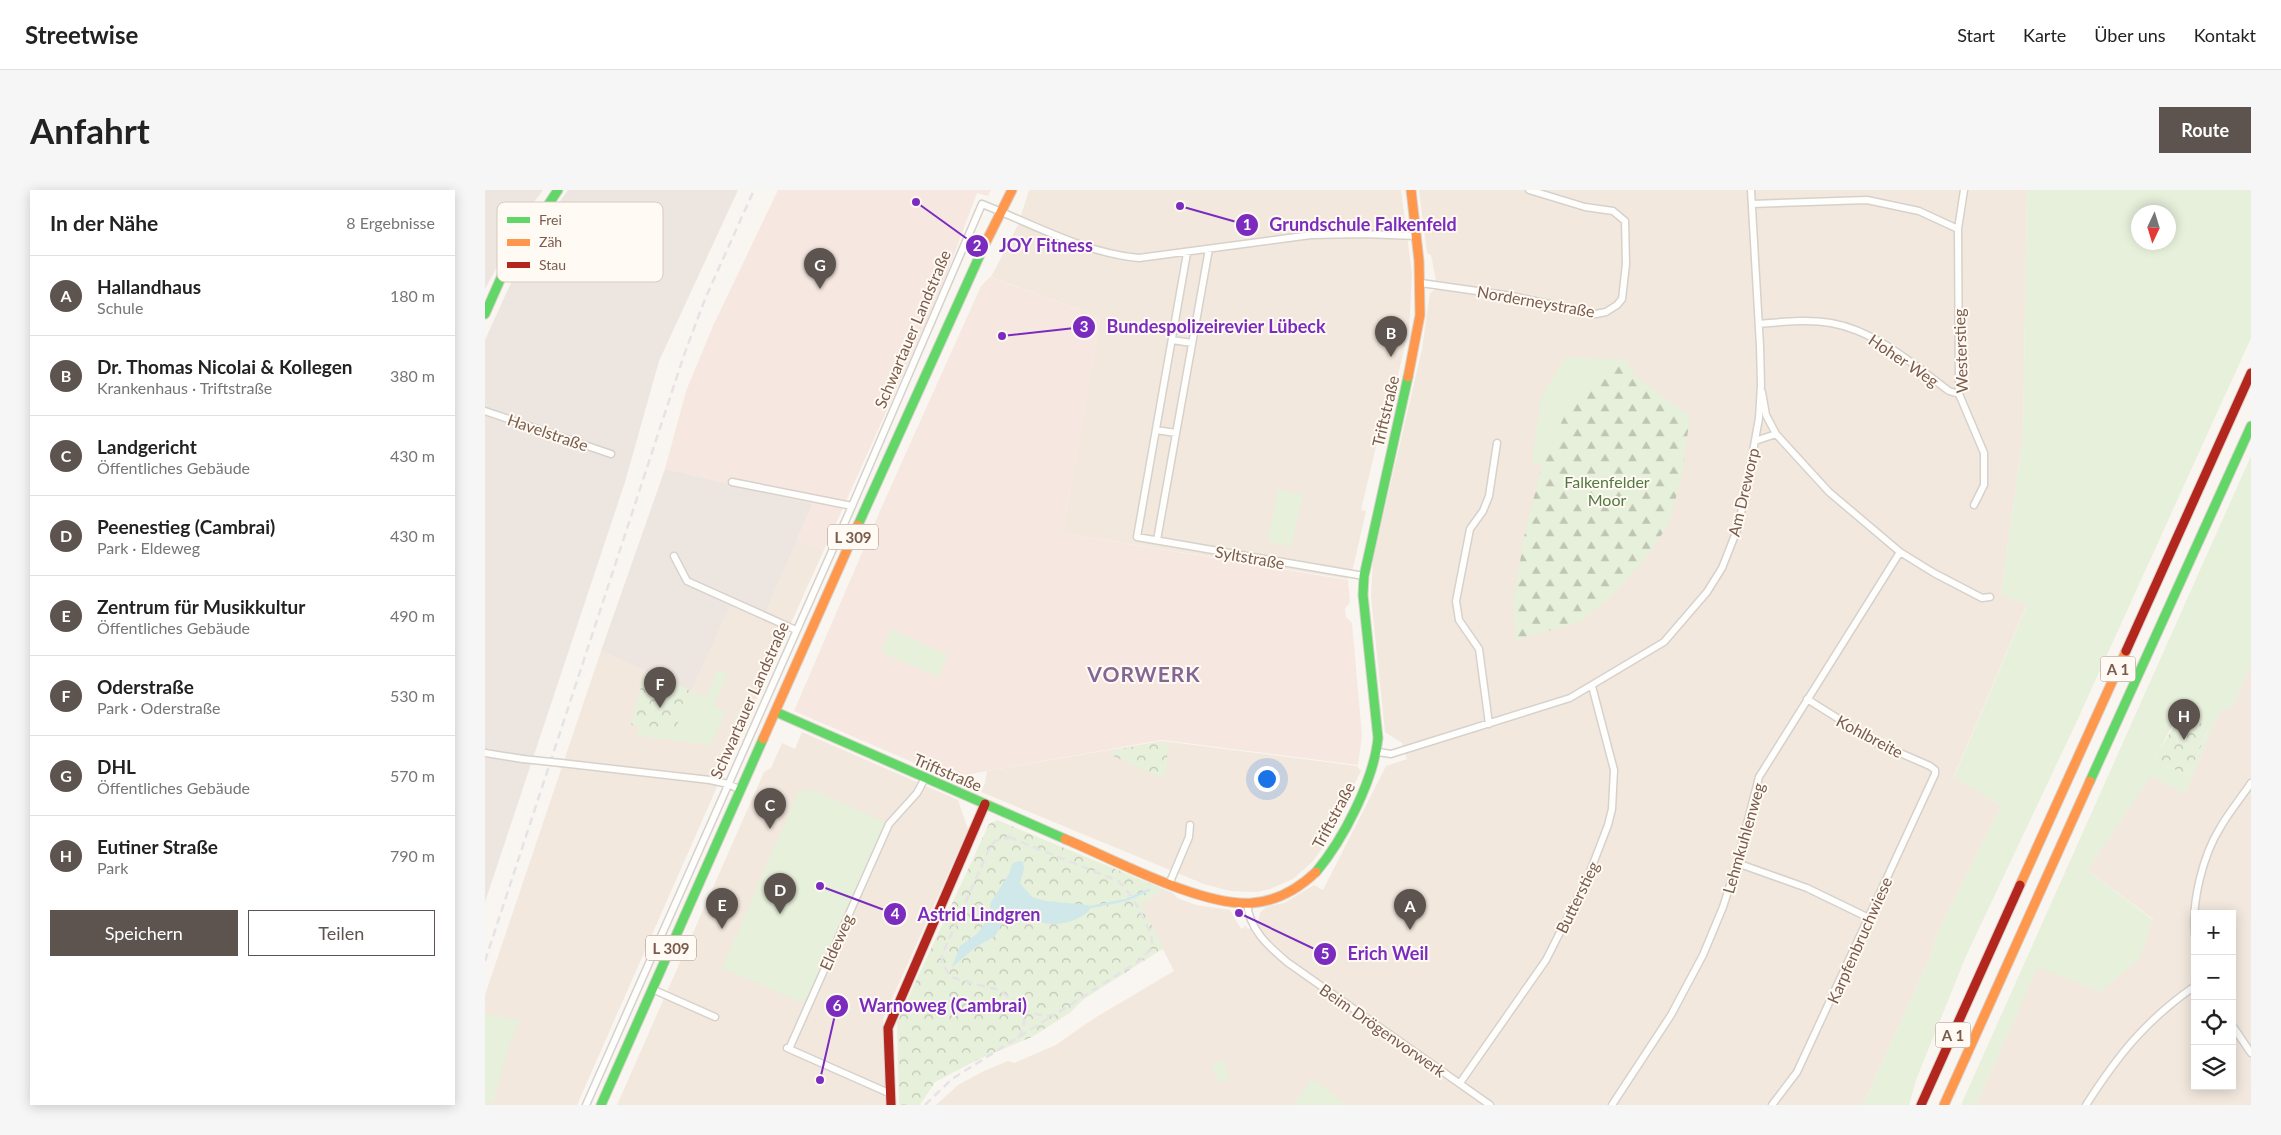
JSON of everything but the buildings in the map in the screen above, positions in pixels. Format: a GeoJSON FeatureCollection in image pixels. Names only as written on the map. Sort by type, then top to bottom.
{"type":"FeatureCollection","features":[{"type":"Feature","properties":{"kind":"main road"},"geometry":{"type":"LineString","coordinates":[[549,202],[557,190]]}},
{"type":"Feature","properties":{"kind":"main road","name":"L 309"},"geometry":{"type":"LineString","coordinates":[[1000,212],[1012,190]]}},
{"type":"Feature","properties":{"kind":"main road","name":"Triftstraße"},"geometry":{"type":"LineString","coordinates":[[776,712],[985,804],[1170,882],[1211,897],[1247,903],[1282,896],[1300,888],[1330,857],[1372,773],[1378,752],[1379,738],[1363,595],[1364,576],[1411,367],[1420,314],[1421,283],[1411,190]]}},
{"type":"Feature","properties":{"kind":"main road","name":"Schwartauer Landstraße"},"geometry":{"type":"LineString","coordinates":[[601,1105],[933,355],[1000,212]]}},
{"type":"Feature","properties":{"kind":"main road"},"geometry":{"type":"LineString","coordinates":[[485,314],[499,282]]}},
{"type":"Feature","properties":{"kind":"main road","name":"A 1"},"geometry":{"type":"LineString","coordinates":[[1921,1105],[2251,374]]}},
{"type":"Feature","properties":{"kind":"main road","name":"A 1"},"geometry":{"type":"LineString","coordinates":[[1944,1105],[2251,426]]}},
{"type":"Feature","properties":{"kind":"main road"},"geometry":{"type":"LineString","coordinates":[[891,1105],[888,1028],[985,804]]}},
{"type":"Feature","properties":{"kind":"street","name":"Norderneystraße"},"geometry":{"type":"LineString","coordinates":[[1421,283],[1512,296],[1596,314],[1606,312],[1617,306],[1622,299],[1624,289],[1627,227],[1621,216],[1613,211],[1585,206],[1529,190]]}},
{"type":"Feature","properties":{"kind":"street","name":"Am Dreworp"},"geometry":{"type":"LineString","coordinates":[[1378,752],[1391,754],[1570,698],[1664,642],[1707,592],[1722,568],[1737,530],[1755,440],[1761,384],[1751,190]]}},
{"type":"Feature","properties":{"kind":"street","name":"Westerstieg"},"geometry":{"type":"LineString","coordinates":[[1964,190],[1958,228],[1959,394],[1984,453],[1984,485],[1974,505]]}},
{"type":"Feature","properties":{"kind":"street"},"geometry":{"type":"LineString","coordinates":[[1752,204],[1867,200],[1919,211],[1958,228]]}},
{"type":"Feature","properties":{"kind":"street","name":"Schwartauer Landstraße"},"geometry":{"type":"LineString","coordinates":[[586,1105],[852,506],[940,304],[974,219],[982,204],[1000,212]]}},
{"type":"Feature","properties":{"kind":"street"},"geometry":{"type":"LineString","coordinates":[[1000,212],[1082,245],[1119,256],[1139,258],[1311,235],[1417,236]]}},
{"type":"Feature","properties":{"kind":"street"},"geometry":{"type":"LineString","coordinates":[[1157,540],[1209,249]]}},
{"type":"Feature","properties":{"kind":"street"},"geometry":{"type":"LineString","coordinates":[[1176,433],[1156,430],[1187,253]]}},
{"type":"Feature","properties":{"kind":"street","name":"Hoher Weg"},"geometry":{"type":"LineString","coordinates":[[1759,324],[1806,321],[1849,327],[1870,335],[1949,391],[1959,394]]}},
{"type":"Feature","properties":{"kind":"street"},"geometry":{"type":"LineString","coordinates":[[1172,340],[1192,343]]}},
{"type":"Feature","properties":{"kind":"street"},"geometry":{"type":"LineString","coordinates":[[1761,384],[1766,415],[1776,434],[1829,492],[1900,552],[1934,573],[1982,598],[1990,597]]}},
{"type":"Feature","properties":{"kind":"street","name":"Havelstraße"},"geometry":{"type":"LineString","coordinates":[[485,411],[611,454]]}},
{"type":"Feature","properties":{"kind":"street","name":"Syltstraße"},"geometry":{"type":"LineString","coordinates":[[1156,430],[1137,537],[1364,576]]}},
{"type":"Feature","properties":{"kind":"street"},"geometry":{"type":"LineString","coordinates":[[1755,440],[1776,434]]}},
{"type":"Feature","properties":{"kind":"street"},"geometry":{"type":"LineString","coordinates":[[1489,724],[1479,649],[1459,620],[1456,601],[1470,529],[1483,510],[1489,496],[1497,442]]}},
{"type":"Feature","properties":{"kind":"street"},"geometry":{"type":"LineString","coordinates":[[732,482],[852,506]]}},
{"type":"Feature","properties":{"kind":"street","name":"Lehmkuhlenweg"},"geometry":{"type":"LineString","coordinates":[[1611,1105],[1671,1015],[1703,955],[1723,907],[1737,863],[1759,777],[1883,582],[1900,552]]}},
{"type":"Feature","properties":{"kind":"street"},"geometry":{"type":"LineString","coordinates":[[674,556],[687,581],[796,630]]}},
{"type":"Feature","properties":{"kind":"street","name":"Butterstieg"},"geometry":{"type":"LineString","coordinates":[[1460,1084],[1546,960],[1588,878],[1608,825],[1612,809],[1614,770],[1592,686]]}},
{"type":"Feature","properties":{"kind":"street","name":"Kohlbreite"},"geometry":{"type":"LineString","coordinates":[[1807,699],[1877,743],[1935,770]]}},
{"type":"Feature","properties":{"kind":"street"},"geometry":{"type":"LineString","coordinates":[[485,753],[710,780],[728,784],[741,790]]}},
{"type":"Feature","properties":{"kind":"street","name":"Karpfenbruchwiese"},"geometry":{"type":"LineString","coordinates":[[1771,1105],[1797,1072],[1935,774],[1935,770]]}},
{"type":"Feature","properties":{"kind":"street","name":"Eldeweg"},"geometry":{"type":"LineString","coordinates":[[891,1094],[787,1049],[797,1032],[889,824],[917,793],[925,778]]}},
{"type":"Feature","properties":{"kind":"street"},"geometry":{"type":"LineString","coordinates":[[2195,910],[2198,889],[2207,856],[2219,829],[2251,783]]}},
{"type":"Feature","properties":{"kind":"street"},"geometry":{"type":"LineString","coordinates":[[1170,882],[1189,837],[1190,825]]}},
{"type":"Feature","properties":{"kind":"street"},"geometry":{"type":"LineString","coordinates":[[1737,863],[1807,888],[1869,918]]}},
{"type":"Feature","properties":{"kind":"street","name":"Beim Drögenvorwerk"},"geometry":{"type":"LineString","coordinates":[[1247,903],[1250,922],[1261,937],[1287,962],[1490,1105]]}},
{"type":"Feature","properties":{"kind":"street"},"geometry":{"type":"LineString","coordinates":[[652,989],[715,1017]]}},
{"type":"Feature","properties":{"kind":"street"},"geometry":{"type":"LineString","coordinates":[[2085,1105],[2117,1058],[2140,1032],[2165,1006],[2191,989]]}},
{"type":"Feature","properties":{"kind":"street"},"geometry":{"type":"LineString","coordinates":[[2236,1031],[2251,1053]]}},
{"type":"Feature","properties":{"kind":"shaded area"},"geometry":{"type":"Polygon","coordinates":[[[485,190],[543,190],[534,202],[497,202],[497,267],[485,289],[485,190]]]}},
{"type":"Feature","properties":{"kind":"shaded area"},"geometry":{"type":"Polygon","coordinates":[[[568,190],[738,190],[659,361],[625,482],[485,902],[485,340],[511,282],[663,282],[663,202],[560,202],[568,190]]]}},
{"type":"Feature","properties":{"kind":"shaded area"},"geometry":{"type":"Polygon","coordinates":[[[778,190],[991,190],[988,196],[977,193],[940,292],[824,550],[797,539],[811,505],[665,469],[686,391],[713,326],[778,190]]]}},
{"type":"Feature","properties":{"kind":"shaded area"},"geometry":{"type":"Polygon","coordinates":[[[1029,190],[1401,190],[1412,275],[1409,328],[1390,409],[1385,408],[1361,510],[1366,511],[1353,568],[1348,579],[1063,533],[1100,317],[991,277],[1018,225],[1029,190]]]}},
{"type":"Feature","properties":{"kind":"shaded area"},"geometry":{"type":"Polygon","coordinates":[[[1419,190],[2027,190],[2023,436],[2001,594],[2027,604],[1954,776],[2001,806],[1936,936],[1931,955],[1863,1105],[936,1105],[958,1085],[1008,1061],[1014,1063],[1056,1045],[1093,1019],[1174,971],[1140,905],[1157,894],[1161,888],[1173,893],[1177,898],[1196,905],[1230,910],[1241,929],[1246,926],[1248,929],[1258,923],[1260,913],[1266,907],[1284,903],[1314,885],[1323,890],[1386,766],[1407,759],[1402,743],[1385,732],[1371,596],[1373,560],[1422,349],[1430,293],[1436,289],[1431,255],[1427,253],[1419,190]]]}},
{"type":"Feature","properties":{"kind":"shaded area"},"geometry":{"type":"Polygon","coordinates":[[[990,277],[1100,317],[1063,533],[1348,580],[1350,602],[1345,609],[1346,617],[1352,623],[1362,736],[1358,765],[1162,740],[948,778],[939,774],[938,761],[934,759],[929,757],[919,765],[794,711],[883,504],[981,286],[990,277]]]}},
{"type":"Feature","properties":{"kind":"shaded area"},"geometry":{"type":"Polygon","coordinates":[[[665,469],[812,504],[766,612],[730,607],[691,691],[601,651],[665,469]]]}},
{"type":"Feature","properties":{"kind":"shaded area"},"geometry":{"type":"Polygon","coordinates":[[[797,539],[824,550],[724,771],[577,1105],[485,1105],[485,995],[601,651],[691,691],[730,607],[766,612],[797,539]]]}},
{"type":"Feature","properties":{"kind":"shaded area"},"geometry":{"type":"Polygon","coordinates":[[[2251,664],[2251,1105],[1976,1105],[2038,966],[2101,992],[2153,919],[2087,870],[2151,775],[2185,794],[2219,712],[2232,707],[2251,664]]]}},
{"type":"Feature","properties":{"kind":"shaded area"},"geometry":{"type":"Polygon","coordinates":[[[802,732],[958,800],[968,829],[883,1019],[886,1105],[617,1105],[764,772],[771,768],[782,743],[795,749],[802,732]]]}},
{"type":"Feature","properties":{"kind":"shaded area"},"geometry":{"type":"Polygon","coordinates":[[[1162,741],[1357,766],[1361,771],[1321,850],[1312,862],[1293,879],[1270,889],[1257,892],[1230,891],[1204,884],[981,792],[987,771],[1162,741]]]}},
{"type":"Feature","properties":{"kind":"green space"},"geometry":{"type":"Polygon","coordinates":[[[2027,190],[2251,190],[2251,338],[2076,723],[1966,956],[1916,1080],[1909,1105],[1863,1105],[1931,955],[1936,936],[2001,806],[1954,777],[2027,605],[2001,594],[2023,436],[2027,190]]]}},
{"type":"Feature","properties":{"kind":"green space"},"geometry":{"type":"Polygon","coordinates":[[[1565,357],[1627,360],[1570,406],[1542,465],[1532,463],[1541,398],[1565,357]]]}},
{"type":"Feature","properties":{"kind":"green space","name":"Falkenfelder Moor"},"geometry":{"type":"Polygon","coordinates":[[[1627,360],[1634,375],[1690,416],[1682,475],[1669,524],[1647,556],[1613,595],[1579,622],[1516,640],[1513,605],[1524,537],[1542,465],[1569,406],[1627,360]]]}},
{"type":"Feature","properties":{"kind":"green space"},"geometry":{"type":"Polygon","coordinates":[[[2251,456],[2251,664],[2232,707],[2219,713],[2185,794],[2151,776],[2087,870],[2153,920],[2139,959],[2101,992],[2038,967],[1976,1105],[1961,1105],[2251,456]],[[2173,724],[2156,760],[2188,778],[2208,730],[2173,724]]]}},
{"type":"Feature","properties":{"kind":"green space"},"geometry":{"type":"Polygon","coordinates":[[[1278,490],[1303,495],[1291,547],[1267,541],[1278,490]]]}},
{"type":"Feature","properties":{"kind":"green space"},"geometry":{"type":"Polygon","coordinates":[[[891,629],[948,655],[938,677],[881,652],[891,629]]]}},
{"type":"Feature","properties":{"kind":"green space"},"geometry":{"type":"Polygon","coordinates":[[[645,671],[691,691],[675,730],[631,725],[645,671]]]}},
{"type":"Feature","properties":{"kind":"green space"},"geometry":{"type":"Polygon","coordinates":[[[717,671],[728,672],[714,707],[725,712],[711,745],[637,736],[639,726],[675,730],[691,691],[706,697],[717,671]]]}},
{"type":"Feature","properties":{"kind":"green space"},"geometry":{"type":"Polygon","coordinates":[[[2182,713],[2189,713],[2208,729],[2188,778],[2156,761],[2159,751],[2182,713]]]}},
{"type":"Feature","properties":{"kind":"green space"},"geometry":{"type":"Polygon","coordinates":[[[1162,742],[1169,743],[1165,777],[1154,775],[1111,755],[1112,750],[1162,742]]]}},
{"type":"Feature","properties":{"kind":"green space"},"geometry":{"type":"Polygon","coordinates":[[[813,790],[889,824],[808,1005],[722,968],[798,792],[813,790]]]}},
{"type":"Feature","properties":{"kind":"green space"},"geometry":{"type":"Polygon","coordinates":[[[997,820],[1161,888],[1157,894],[1141,905],[1164,948],[1084,999],[1071,1012],[1032,1037],[981,1058],[935,1082],[920,1105],[899,1105],[897,1022],[989,824],[997,820]]]}},
{"type":"Feature","properties":{"kind":"green space"},"geometry":{"type":"Polygon","coordinates":[[[485,1014],[520,1020],[508,1048],[493,1104],[485,1101],[485,1014]]]}},
{"type":"Feature","properties":{"kind":"green space"},"geometry":{"type":"Polygon","coordinates":[[[1224,1060],[1229,1079],[1217,1082],[1212,1064],[1224,1060]]]}},
{"type":"Feature","properties":{"kind":"green space"},"geometry":{"type":"Polygon","coordinates":[[[1312,1079],[1346,1104],[1346,1105],[1293,1105],[1312,1079]]]}},
{"type":"Feature","properties":{"kind":"water"},"geometry":{"type":"Polygon","coordinates":[[[1018,861],[1023,862],[1024,869],[1020,883],[1032,897],[1045,901],[1088,905],[1090,907],[1089,911],[1065,923],[1050,924],[1037,921],[1017,910],[1009,910],[995,936],[976,947],[952,967],[960,946],[978,933],[984,924],[989,915],[991,902],[1009,874],[1012,864],[1018,861]]]}},
{"type":"Feature","properties":{"kind":"waterway"},"geometry":{"type":"LineString","coordinates":[[1090,907],[1126,900],[1149,890]]}},
{"type":"Feature","properties":{"kind":"railway"},"geometry":{"type":"LineString","coordinates":[[485,961],[684,355],[705,299],[754,190]]}},
{"type":"Feature","properties":{"kind":"railway"},"geometry":{"type":"LineString","coordinates":[[1009,837],[1118,881],[1128,892],[1149,929],[1152,943],[1149,951],[1142,959],[1054,1015],[1046,1016],[1031,1013],[999,990],[950,976],[942,963],[942,955],[990,847],[995,841],[1009,837]]}},
{"type":"Feature","properties":{"kind":"railway"},"geometry":{"type":"LineString","coordinates":[[1018,1004],[1024,1025],[1018,1038]]}},
{"type":"Feature","properties":{"kind":"railway"},"geometry":{"type":"LineString","coordinates":[[925,1105],[952,1079],[1052,1016]]}},
{"type":"Feature","properties":{"kind":"traffic: fast"},"geometry":{"type":"LineString","coordinates":[[550,202],[558,190]]}},
{"type":"Feature","properties":{"kind":"traffic: fast"},"geometry":{"type":"LineString","coordinates":[[858,525],[984,246]]}},
{"type":"Feature","properties":{"kind":"traffic: fast"},"geometry":{"type":"LineString","coordinates":[[485,314],[499,282]]}},
{"type":"Feature","properties":{"kind":"traffic: fast"},"geometry":{"type":"LineString","coordinates":[[1316,872],[1337,843],[1356,809],[1375,755],[1378,738],[1363,595],[1364,576],[1408,377]]}},
{"type":"Feature","properties":{"kind":"traffic: fast"},"geometry":{"type":"LineString","coordinates":[[2090,781],[2251,426]]}},
{"type":"Feature","properties":{"kind":"traffic: fast"},"geometry":{"type":"LineString","coordinates":[[776,712],[1065,839]]}},
{"type":"Feature","properties":{"kind":"traffic: fast"},"geometry":{"type":"LineString","coordinates":[[601,1105],[763,739]]}},
{"type":"Feature","properties":{"kind":"traffic: slow"},"geometry":{"type":"LineString","coordinates":[[984,246],[1012,190]]}},
{"type":"Feature","properties":{"kind":"traffic: slow"},"geometry":{"type":"LineString","coordinates":[[1408,377],[1420,315],[1419,261],[1411,190]]}},
{"type":"Feature","properties":{"kind":"traffic: slow"},"geometry":{"type":"LineString","coordinates":[[763,739],[858,525]]}},
{"type":"Feature","properties":{"kind":"traffic: slow"},"geometry":{"type":"LineString","coordinates":[[2020,885],[2126,651]]}},
{"type":"Feature","properties":{"kind":"traffic: slow"},"geometry":{"type":"LineString","coordinates":[[1944,1105],[2090,781]]}},
{"type":"Feature","properties":{"kind":"traffic: slow"},"geometry":{"type":"LineString","coordinates":[[1065,839],[1184,890],[1208,898],[1232,902],[1252,903],[1279,897],[1295,889],[1316,872]]}},
{"type":"Feature","properties":{"kind":"traffic: jam"},"geometry":{"type":"LineString","coordinates":[[2126,651],[2251,373]]}},
{"type":"Feature","properties":{"kind":"traffic: jam"},"geometry":{"type":"LineString","coordinates":[[891,1105],[888,1028],[985,804]]}},
{"type":"Feature","properties":{"kind":"traffic: jam"},"geometry":{"type":"LineString","coordinates":[[1921,1105],[2020,885]]}},
{"type":"Feature","properties":{"kind":"place","name":"JOY Fitness"},"geometry":{"type":"Point","coordinates":[916,202]}},
{"type":"Feature","properties":{"kind":"place","name":"Grundschule Falkenfeld"},"geometry":{"type":"Point","coordinates":[1180,206]}},
{"type":"Feature","properties":{"kind":"place","name":"DHL"},"geometry":{"type":"Point","coordinates":[820,289]}},
{"type":"Feature","properties":{"kind":"place","name":"Bundespolizeirevier Lübeck"},"geometry":{"type":"Point","coordinates":[1002,336]}},
{"type":"Feature","properties":{"kind":"place","name":"Dr. Thomas Nicolai & Kollegen"},"geometry":{"type":"Point","coordinates":[1391,357]}},
{"type":"Feature","properties":{"kind":"place","name":"Oderstraße"},"geometry":{"type":"Point","coordinates":[660,708]}},
{"type":"Feature","properties":{"kind":"place","name":"Eutiner Straße"},"geometry":{"type":"Point","coordinates":[2184,740]}},
{"type":"Feature","properties":{"kind":"place","name":"Landgericht"},"geometry":{"type":"Point","coordinates":[770,829]}},
{"type":"Feature","properties":{"kind":"place","name":"Astrid Lindgren"},"geometry":{"type":"Point","coordinates":[820,886]}},
{"type":"Feature","properties":{"kind":"place","name":"Erich Weil"},"geometry":{"type":"Point","coordinates":[1239,913]}},
{"type":"Feature","properties":{"kind":"place","name":"Peenestieg (Cambrai)"},"geometry":{"type":"Point","coordinates":[780,914]}},
{"type":"Feature","properties":{"kind":"place","name":"Zentrum für Musikkultur"},"geometry":{"type":"Point","coordinates":[722,929]}},
{"type":"Feature","properties":{"kind":"place","name":"Hallandhaus"},"geometry":{"type":"Point","coordinates":[1410,930]}},
{"type":"Feature","properties":{"kind":"place","name":"Warnoweg (Cambrai)"},"geometry":{"type":"Point","coordinates":[820,1080]}},
{"type":"Feature","properties":{"kind":"district","name":"VORWERK"},"geometry":{"type":"Point","coordinates":[1144,673]}}]}
